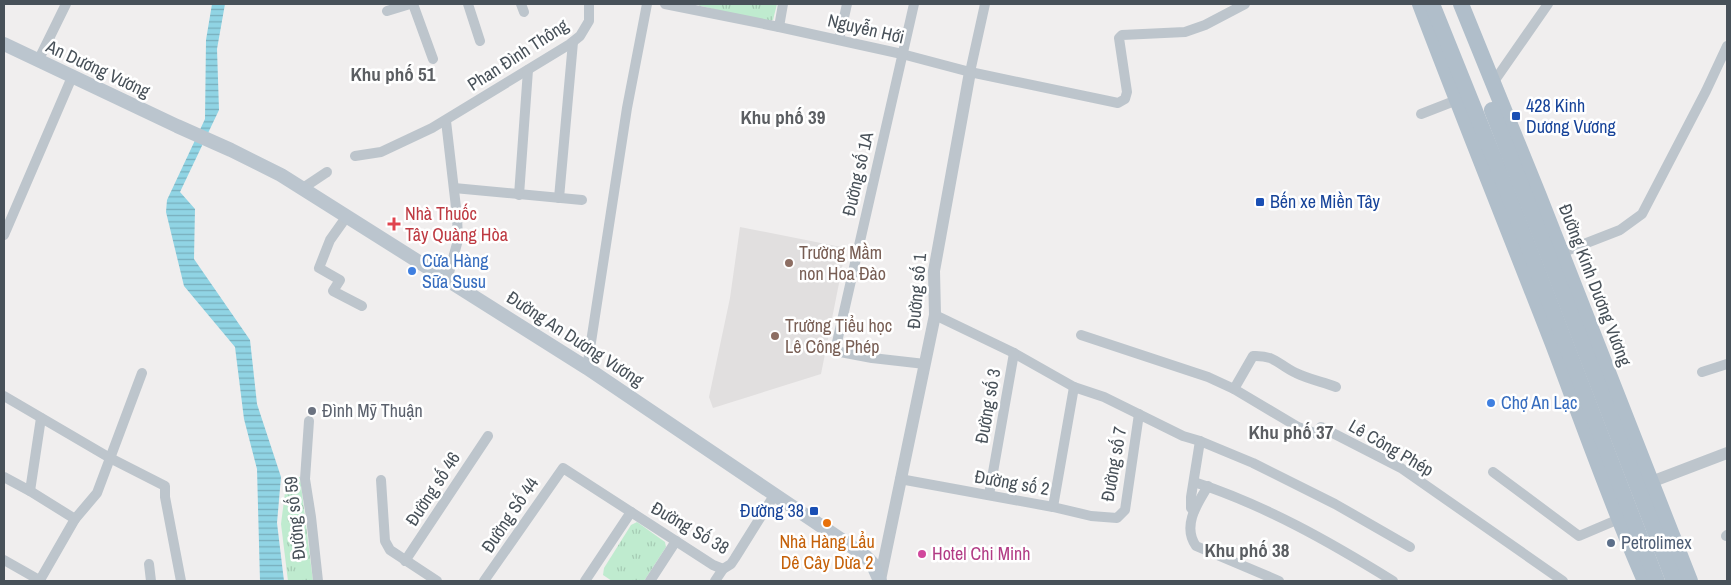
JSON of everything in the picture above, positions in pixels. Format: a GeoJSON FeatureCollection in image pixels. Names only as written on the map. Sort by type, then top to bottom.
{"type":"FeatureCollection","features":[{"type":"Feature","properties":{"kind":"main road"},"geometry":{"type":"LineString","coordinates":[[1420,4],[1463,97]]}},
{"type":"Feature","properties":{"kind":"main road"},"geometry":{"type":"LineString","coordinates":[[1432,4],[1463,97],[1584,409],[1657,581]]}},
{"type":"Feature","properties":{"kind":"main road","name":"Đường Kinh Dương Vương"},"geometry":{"type":"LineString","coordinates":[[1450,4],[1488,86],[1645,484],[1690,581]]}},
{"type":"Feature","properties":{"kind":"main road","name":"Đường Kinh Dương Vương"},"geometry":{"type":"LineString","coordinates":[[1461,4],[1488,86]]}},
{"type":"Feature","properties":{"kind":"main road","name":"An Dương Vương"},"geometry":{"type":"LineString","coordinates":[[4,44],[177,126]]}},
{"type":"Feature","properties":{"kind":"main road"},"geometry":{"type":"LineString","coordinates":[[1463,97],[1488,86]]}},
{"type":"Feature","properties":{"kind":"main road","name":"Đường An Dương Vương"},"geometry":{"type":"LineString","coordinates":[[177,126],[231,150],[303,188],[587,368],[864,555],[872,563],[882,581]]}},
{"type":"Feature","properties":{"kind":"main road"},"geometry":{"type":"LineString","coordinates":[[1524,255],[1554,253]]}},
{"type":"Feature","properties":{"kind":"main road"},"geometry":{"type":"LineString","coordinates":[[1584,409],[1619,519],[1645,581]]}},
{"type":"Feature","properties":{"kind":"main road","name":"Đường Kinh Dương Vương"},"geometry":{"type":"LineString","coordinates":[[1645,484],[1674,581]]}},
{"type":"Feature","properties":{"kind":"street"},"geometry":{"type":"LineString","coordinates":[[38,61],[66,4]]}},
{"type":"Feature","properties":{"kind":"street"},"geometry":{"type":"LineString","coordinates":[[387,11],[411,4],[433,59]]}},
{"type":"Feature","properties":{"kind":"street"},"geometry":{"type":"LineString","coordinates":[[468,4],[480,41]]}},
{"type":"Feature","properties":{"kind":"street","name":"Phan Đình Thông"},"geometry":{"type":"LineString","coordinates":[[355,156],[381,152],[446,121],[572,42],[580,36],[589,21],[589,4]]}},
{"type":"Feature","properties":{"kind":"street"},"geometry":{"type":"LineString","coordinates":[[587,368],[626,108],[647,4]]}},
{"type":"Feature","properties":{"kind":"street","name":"Nguyễn Hới"},"geometry":{"type":"LineString","coordinates":[[665,4],[779,26],[902,54],[970,72],[1118,103],[1125,99],[1126,92],[1119,38],[1122,35],[1185,32],[1205,25],[1245,4]]}},
{"type":"Feature","properties":{"kind":"street"},"geometry":{"type":"LineString","coordinates":[[779,26],[783,4]]}},
{"type":"Feature","properties":{"kind":"street"},"geometry":{"type":"LineString","coordinates":[[839,40],[846,4]]}},
{"type":"Feature","properties":{"kind":"street","name":"Đường số 1A"},"geometry":{"type":"LineString","coordinates":[[914,4],[836,351],[872,358],[925,364]]}},
{"type":"Feature","properties":{"kind":"street","name":"Đường số 1"},"geometry":{"type":"LineString","coordinates":[[882,581],[900,479],[935,314],[934,272],[970,72],[985,4]]}},
{"type":"Feature","properties":{"kind":"street"},"geometry":{"type":"LineString","coordinates":[[1488,86],[1548,4]]}},
{"type":"Feature","properties":{"kind":"street"},"geometry":{"type":"LineString","coordinates":[[559,198],[572,42]]}},
{"type":"Feature","properties":{"kind":"street"},"geometry":{"type":"LineString","coordinates":[[1554,253],[1620,230],[1642,214],[1727,46]]}},
{"type":"Feature","properties":{"kind":"street"},"geometry":{"type":"LineString","coordinates":[[519,194],[528,70]]}},
{"type":"Feature","properties":{"kind":"street"},"geometry":{"type":"LineString","coordinates":[[4,235],[72,77]]}},
{"type":"Feature","properties":{"kind":"street"},"geometry":{"type":"LineString","coordinates":[[1420,114],[1463,97]]}},
{"type":"Feature","properties":{"kind":"street"},"geometry":{"type":"LineString","coordinates":[[446,121],[458,240],[447,280]]}},
{"type":"Feature","properties":{"kind":"street"},"geometry":{"type":"LineString","coordinates":[[303,188],[327,172]]}},
{"type":"Feature","properties":{"kind":"street"},"geometry":{"type":"LineString","coordinates":[[454,188],[582,200]]}},
{"type":"Feature","properties":{"kind":"street"},"geometry":{"type":"LineString","coordinates":[[347,216],[330,240],[319,268],[340,280],[333,291],[362,306]]}},
{"type":"Feature","properties":{"kind":"street"},"geometry":{"type":"LineString","coordinates":[[935,314],[1014,353],[1074,387],[1104,397],[1183,436],[1253,463],[1334,504],[1410,547]]}},
{"type":"Feature","properties":{"kind":"street","name":"Lê Công Phép"},"geometry":{"type":"LineString","coordinates":[[1081,335],[1208,377],[1234,389],[1298,427],[1317,434],[1321,427],[1401,468],[1563,581]]}},
{"type":"Feature","properties":{"kind":"street","name":"Đường số 3"},"geometry":{"type":"LineString","coordinates":[[989,495],[1014,353]]}},
{"type":"Feature","properties":{"kind":"street"},"geometry":{"type":"LineString","coordinates":[[1234,389],[1253,356],[1265,355],[1275,359],[1296,373],[1336,387]]}},
{"type":"Feature","properties":{"kind":"street"},"geometry":{"type":"LineString","coordinates":[[1702,372],[1727,364]]}},
{"type":"Feature","properties":{"kind":"street"},"geometry":{"type":"LineString","coordinates":[[4,560],[41,581],[75,519],[97,493],[142,373]]}},
{"type":"Feature","properties":{"kind":"street"},"geometry":{"type":"LineString","coordinates":[[1053,507],[1074,387]]}},
{"type":"Feature","properties":{"kind":"street"},"geometry":{"type":"LineString","coordinates":[[4,396],[110,458],[165,486],[165,497],[181,581]]}},
{"type":"Feature","properties":{"kind":"street","name":"Đường số 7"},"geometry":{"type":"LineString","coordinates":[[1117,518],[1125,510],[1139,414]]}},
{"type":"Feature","properties":{"kind":"street"},"geometry":{"type":"LineString","coordinates":[[30,491],[41,418]]}},
{"type":"Feature","properties":{"kind":"street","name":"Đường số 59"},"geometry":{"type":"LineString","coordinates":[[310,421],[305,479],[318,581]]}},
{"type":"Feature","properties":{"kind":"street","name":"Đường số 46"},"geometry":{"type":"LineString","coordinates":[[405,561],[488,436]]}},
{"type":"Feature","properties":{"kind":"street"},"geometry":{"type":"LineString","coordinates":[[1194,511],[1191,508],[1191,497],[1200,441]]}},
{"type":"Feature","properties":{"kind":"street"},"geometry":{"type":"LineString","coordinates":[[1645,484],[1727,454]]}},
{"type":"Feature","properties":{"kind":"street","name":"Đường Số 38"},"geometry":{"type":"LineString","coordinates":[[562,468],[713,565],[723,569],[731,564],[775,494]]}},
{"type":"Feature","properties":{"kind":"street","name":"Đường Số 44"},"geometry":{"type":"LineString","coordinates":[[484,581],[562,468]]}},
{"type":"Feature","properties":{"kind":"street"},"geometry":{"type":"LineString","coordinates":[[1493,472],[1579,536],[1619,519]]}},
{"type":"Feature","properties":{"kind":"street"},"geometry":{"type":"LineString","coordinates":[[4,477],[75,519]]}},
{"type":"Feature","properties":{"kind":"street","name":"Đường số 2"},"geometry":{"type":"LineString","coordinates":[[900,479],[1053,507],[1091,516],[1117,518]]}},
{"type":"Feature","properties":{"kind":"street"},"geometry":{"type":"LineString","coordinates":[[381,480],[385,541],[390,550],[437,581]]}},
{"type":"Feature","properties":{"kind":"street"},"geometry":{"type":"LineString","coordinates":[[1194,482],[1250,502],[1309,532],[1394,581]]}},
{"type":"Feature","properties":{"kind":"street"},"geometry":{"type":"LineString","coordinates":[[1208,486],[1194,511],[1190,526],[1190,538],[1196,546],[1279,581]]}},
{"type":"Feature","properties":{"kind":"street"},"geometry":{"type":"LineString","coordinates":[[585,581],[631,512]]}},
{"type":"Feature","properties":{"kind":"street"},"geometry":{"type":"LineString","coordinates":[[650,581],[676,541]]}},
{"type":"Feature","properties":{"kind":"street"},"geometry":{"type":"LineString","coordinates":[[149,564],[151,581]]}},
{"type":"Feature","properties":{"kind":"street"},"geometry":{"type":"LineString","coordinates":[[714,581],[723,569]]}},
{"type":"Feature","properties":{"kind":"shaded area"},"geometry":{"type":"Polygon","coordinates":[[[740,227],[846,248],[821,374],[713,408],[709,397],[730,298],[740,227]]]}},
{"type":"Feature","properties":{"kind":"green space"},"geometry":{"type":"Polygon","coordinates":[[[694,4],[777,4],[773,20],[766,23],[694,4]]]}},
{"type":"Feature","properties":{"kind":"green space"},"geometry":{"type":"Polygon","coordinates":[[[287,477],[300,477],[313,581],[288,581],[281,524],[287,477]]]}},
{"type":"Feature","properties":{"kind":"green space"},"geometry":{"type":"Polygon","coordinates":[[[637,522],[665,542],[666,547],[644,581],[612,581],[603,575],[604,568],[631,525],[637,522]]]}},
{"type":"Feature","properties":{"kind":"water"},"geometry":{"type":"Polygon","coordinates":[[[212,4],[225,4],[217,49],[219,110],[180,192],[195,209],[194,259],[250,340],[257,404],[281,477],[277,523],[284,581],[260,581],[257,469],[244,419],[235,347],[184,286],[166,212],[167,200],[205,119],[206,40],[212,4]]]}},
{"type":"Feature","properties":{"kind":"place","name":"428 Kinh Dương Vương"},"geometry":{"type":"Point","coordinates":[1516,116]}},
{"type":"Feature","properties":{"kind":"place","name":"Bến xe Miền Tây"},"geometry":{"type":"Point","coordinates":[1260,202]}},
{"type":"Feature","properties":{"kind":"place","name":"Nhà Thuốc Tây Quàng Hòa"},"geometry":{"type":"Point","coordinates":[394,224]}},
{"type":"Feature","properties":{"kind":"place","name":"Trường Mầm non Hoa Đào"},"geometry":{"type":"Point","coordinates":[789,263]}},
{"type":"Feature","properties":{"kind":"place","name":"Cửa Hàng Sữa Susu"},"geometry":{"type":"Point","coordinates":[412,271]}},
{"type":"Feature","properties":{"kind":"place","name":"Trường Tiểu học Lê Công Phép"},"geometry":{"type":"Point","coordinates":[775,336]}},
{"type":"Feature","properties":{"kind":"place","name":"Chợ An Lạc"},"geometry":{"type":"Point","coordinates":[1491,403]}},
{"type":"Feature","properties":{"kind":"place","name":"Đình Mỹ Thuận"},"geometry":{"type":"Point","coordinates":[312,411]}},
{"type":"Feature","properties":{"kind":"place","name":"Đường 38"},"geometry":{"type":"Point","coordinates":[814,511]}},
{"type":"Feature","properties":{"kind":"place","name":"Nhà Hàng Lẩu Dê Cây Dừa 2"},"geometry":{"type":"Point","coordinates":[827,523]}},
{"type":"Feature","properties":{"kind":"place","name":"Petrolimex"},"geometry":{"type":"Point","coordinates":[1611,543]}},
{"type":"Feature","properties":{"kind":"place","name":"Hotel Chi Minh"},"geometry":{"type":"Point","coordinates":[922,554]}},
{"type":"Feature","properties":{"kind":"district","name":"Khu phố 51"},"geometry":{"type":"Point","coordinates":[393,74]}},
{"type":"Feature","properties":{"kind":"district","name":"Khu phố 39"},"geometry":{"type":"Point","coordinates":[783,117]}},
{"type":"Feature","properties":{"kind":"district","name":"Khu phố 37"},"geometry":{"type":"Point","coordinates":[1291,432]}},
{"type":"Feature","properties":{"kind":"district","name":"Khu phố 38"},"geometry":{"type":"Point","coordinates":[1247,550]}}]}
